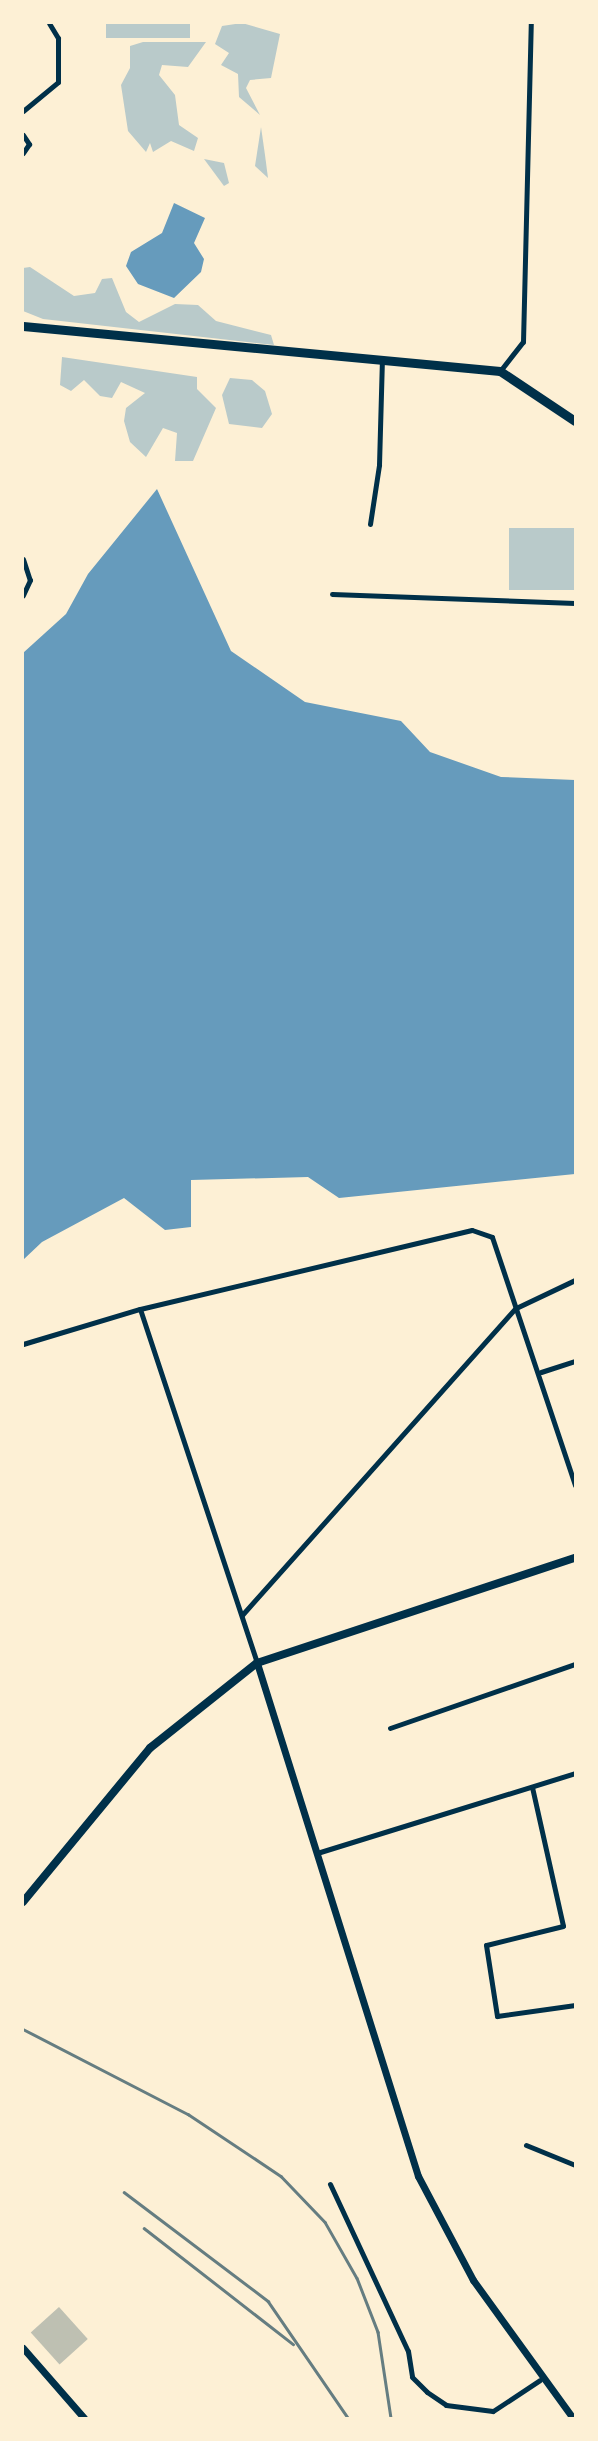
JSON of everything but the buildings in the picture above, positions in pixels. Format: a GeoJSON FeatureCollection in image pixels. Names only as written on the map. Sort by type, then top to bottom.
{"type":"FeatureCollection","features":[{"type":"Feature","properties":{"kind":"main road"},"geometry":{"type":"LineString","coordinates":[[23,326],[500,371],[575,421]]}},
{"type":"Feature","properties":{"kind":"main road"},"geometry":{"type":"LineString","coordinates":[[23,1902],[150,1748],[257,1663],[575,1558]]}},
{"type":"Feature","properties":{"kind":"street"},"geometry":{"type":"LineString","coordinates":[[23,111],[58,82],[58,38],[49,23]]}},
{"type":"Feature","properties":{"kind":"street"},"geometry":{"type":"LineString","coordinates":[[500,371],[523,342],[531,23]]}},
{"type":"Feature","properties":{"kind":"street"},"geometry":{"type":"LineString","coordinates":[[23,135],[29,144],[23,153]]}},
{"type":"Feature","properties":{"kind":"street"},"geometry":{"type":"LineString","coordinates":[[370,524],[379,466],[382,359]]}},
{"type":"Feature","properties":{"kind":"street"},"geometry":{"type":"LineString","coordinates":[[23,559],[30,580],[23,595]]}},
{"type":"Feature","properties":{"kind":"street"},"geometry":{"type":"LineString","coordinates":[[332,594],[575,603]]}},
{"type":"Feature","properties":{"kind":"street"},"geometry":{"type":"LineString","coordinates":[[23,1344],[140,1308],[472,1230],[492,1237],[541,1372],[575,1485]]}},
{"type":"Feature","properties":{"kind":"street"},"geometry":{"type":"LineString","coordinates":[[242,1615],[516,1308],[575,1280]]}},
{"type":"Feature","properties":{"kind":"street"},"geometry":{"type":"LineString","coordinates":[[140,1308],[242,1615],[418,2176],[473,2280],[540,2380],[573,2418]]}},
{"type":"Feature","properties":{"kind":"street"},"geometry":{"type":"LineString","coordinates":[[541,1372],[575,1361]]}},
{"type":"Feature","properties":{"kind":"street"},"geometry":{"type":"LineString","coordinates":[[390,1728],[575,1664]]}},
{"type":"Feature","properties":{"kind":"street"},"geometry":{"type":"LineString","coordinates":[[317,1853],[575,1773]]}},
{"type":"Feature","properties":{"kind":"street"},"geometry":{"type":"LineString","coordinates":[[532,1787],[563,1926],[485,1945],[497,2015],[575,2005]]}},
{"type":"Feature","properties":{"kind":"street"},"geometry":{"type":"LineString","coordinates":[[526,2145],[575,2165]]}},
{"type":"Feature","properties":{"kind":"street"},"geometry":{"type":"LineString","coordinates":[[330,2184],[408,2351],[412,2377],[428,2392],[446,2405],[493,2411],[540,2380]]}},
{"type":"Feature","properties":{"kind":"street"},"geometry":{"type":"LineString","coordinates":[[23,2348],[84,2418]]}},
{"type":"Feature","properties":{"kind":"shaded area"},"geometry":{"type":"Polygon","coordinates":[[[106,23],[190,23],[190,38],[106,38],[106,23]]]}},
{"type":"Feature","properties":{"kind":"shaded area"},"geometry":{"type":"Polygon","coordinates":[[[242,23],[280,34],[271,78],[250,80],[246,88],[260,115],[239,97],[238,74],[221,65],[229,53],[215,44],[222,26],[242,23]]]}},
{"type":"Feature","properties":{"kind":"shaded area"},"geometry":{"type":"Polygon","coordinates":[[[143,42],[206,42],[188,67],[162,65],[159,75],[175,95],[179,125],[198,138],[194,151],[171,141],[153,152],[150,143],[146,152],[128,131],[121,85],[130,68],[130,46],[143,42]]]}},
{"type":"Feature","properties":{"kind":"shaded area"},"geometry":{"type":"Polygon","coordinates":[[[261,127],[265,155],[268,178],[255,166],[261,127]]]}},
{"type":"Feature","properties":{"kind":"shaded area"},"geometry":{"type":"Polygon","coordinates":[[[204,159],[224,163],[229,183],[224,186],[204,159]]]}},
{"type":"Feature","properties":{"kind":"shaded area"},"geometry":{"type":"Polygon","coordinates":[[[30,267],[74,296],[95,293],[102,279],[112,278],[126,312],[139,322],[175,304],[198,305],[216,321],[271,335],[274,345],[43,319],[23,311],[23,268],[30,267]]]}},
{"type":"Feature","properties":{"kind":"shaded area"},"geometry":{"type":"Polygon","coordinates":[[[62,357],[197,377],[197,389],[216,408],[193,461],[175,461],[177,433],[163,428],[146,457],[130,442],[124,421],[126,408],[145,393],[121,382],[112,398],[100,396],[84,380],[71,391],[60,385],[62,357]]]}},
{"type":"Feature","properties":{"kind":"shaded area"},"geometry":{"type":"Polygon","coordinates":[[[230,378],[252,380],[265,391],[272,414],[262,428],[229,424],[222,395],[230,378]]]}},
{"type":"Feature","properties":{"kind":"shaded area"},"geometry":{"type":"Polygon","coordinates":[[[509,528],[575,528],[575,590],[509,590],[509,528]]]}},
{"type":"Feature","properties":{"kind":"water"},"geometry":{"type":"Polygon","coordinates":[[[174,203],[205,218],[194,243],[204,259],[201,272],[174,298],[138,284],[126,266],[131,252],[162,233],[174,203]]]}},
{"type":"Feature","properties":{"kind":"water"},"geometry":{"type":"Polygon","coordinates":[[[157,489],[231,651],[305,702],[401,721],[430,752],[501,777],[575,780],[575,1174],[339,1198],[308,1177],[191,1180],[191,1227],[165,1230],[124,1198],[42,1242],[23,1260],[23,653],[66,614],[88,574],[157,489]]]}},
{"type":"Feature","properties":{"kind":"railway"},"geometry":{"type":"LineString","coordinates":[[23,2029],[188,2114],[281,2176],[325,2222],[357,2278],[378,2332],[391,2418]]}},
{"type":"Feature","properties":{"kind":"railway"},"geometry":{"type":"LineString","coordinates":[[124,2192],[268,2301],[348,2418]]}},
{"type":"Feature","properties":{"kind":"railway"},"geometry":{"type":"LineString","coordinates":[[144,2228],[293,2344]]}}]}
